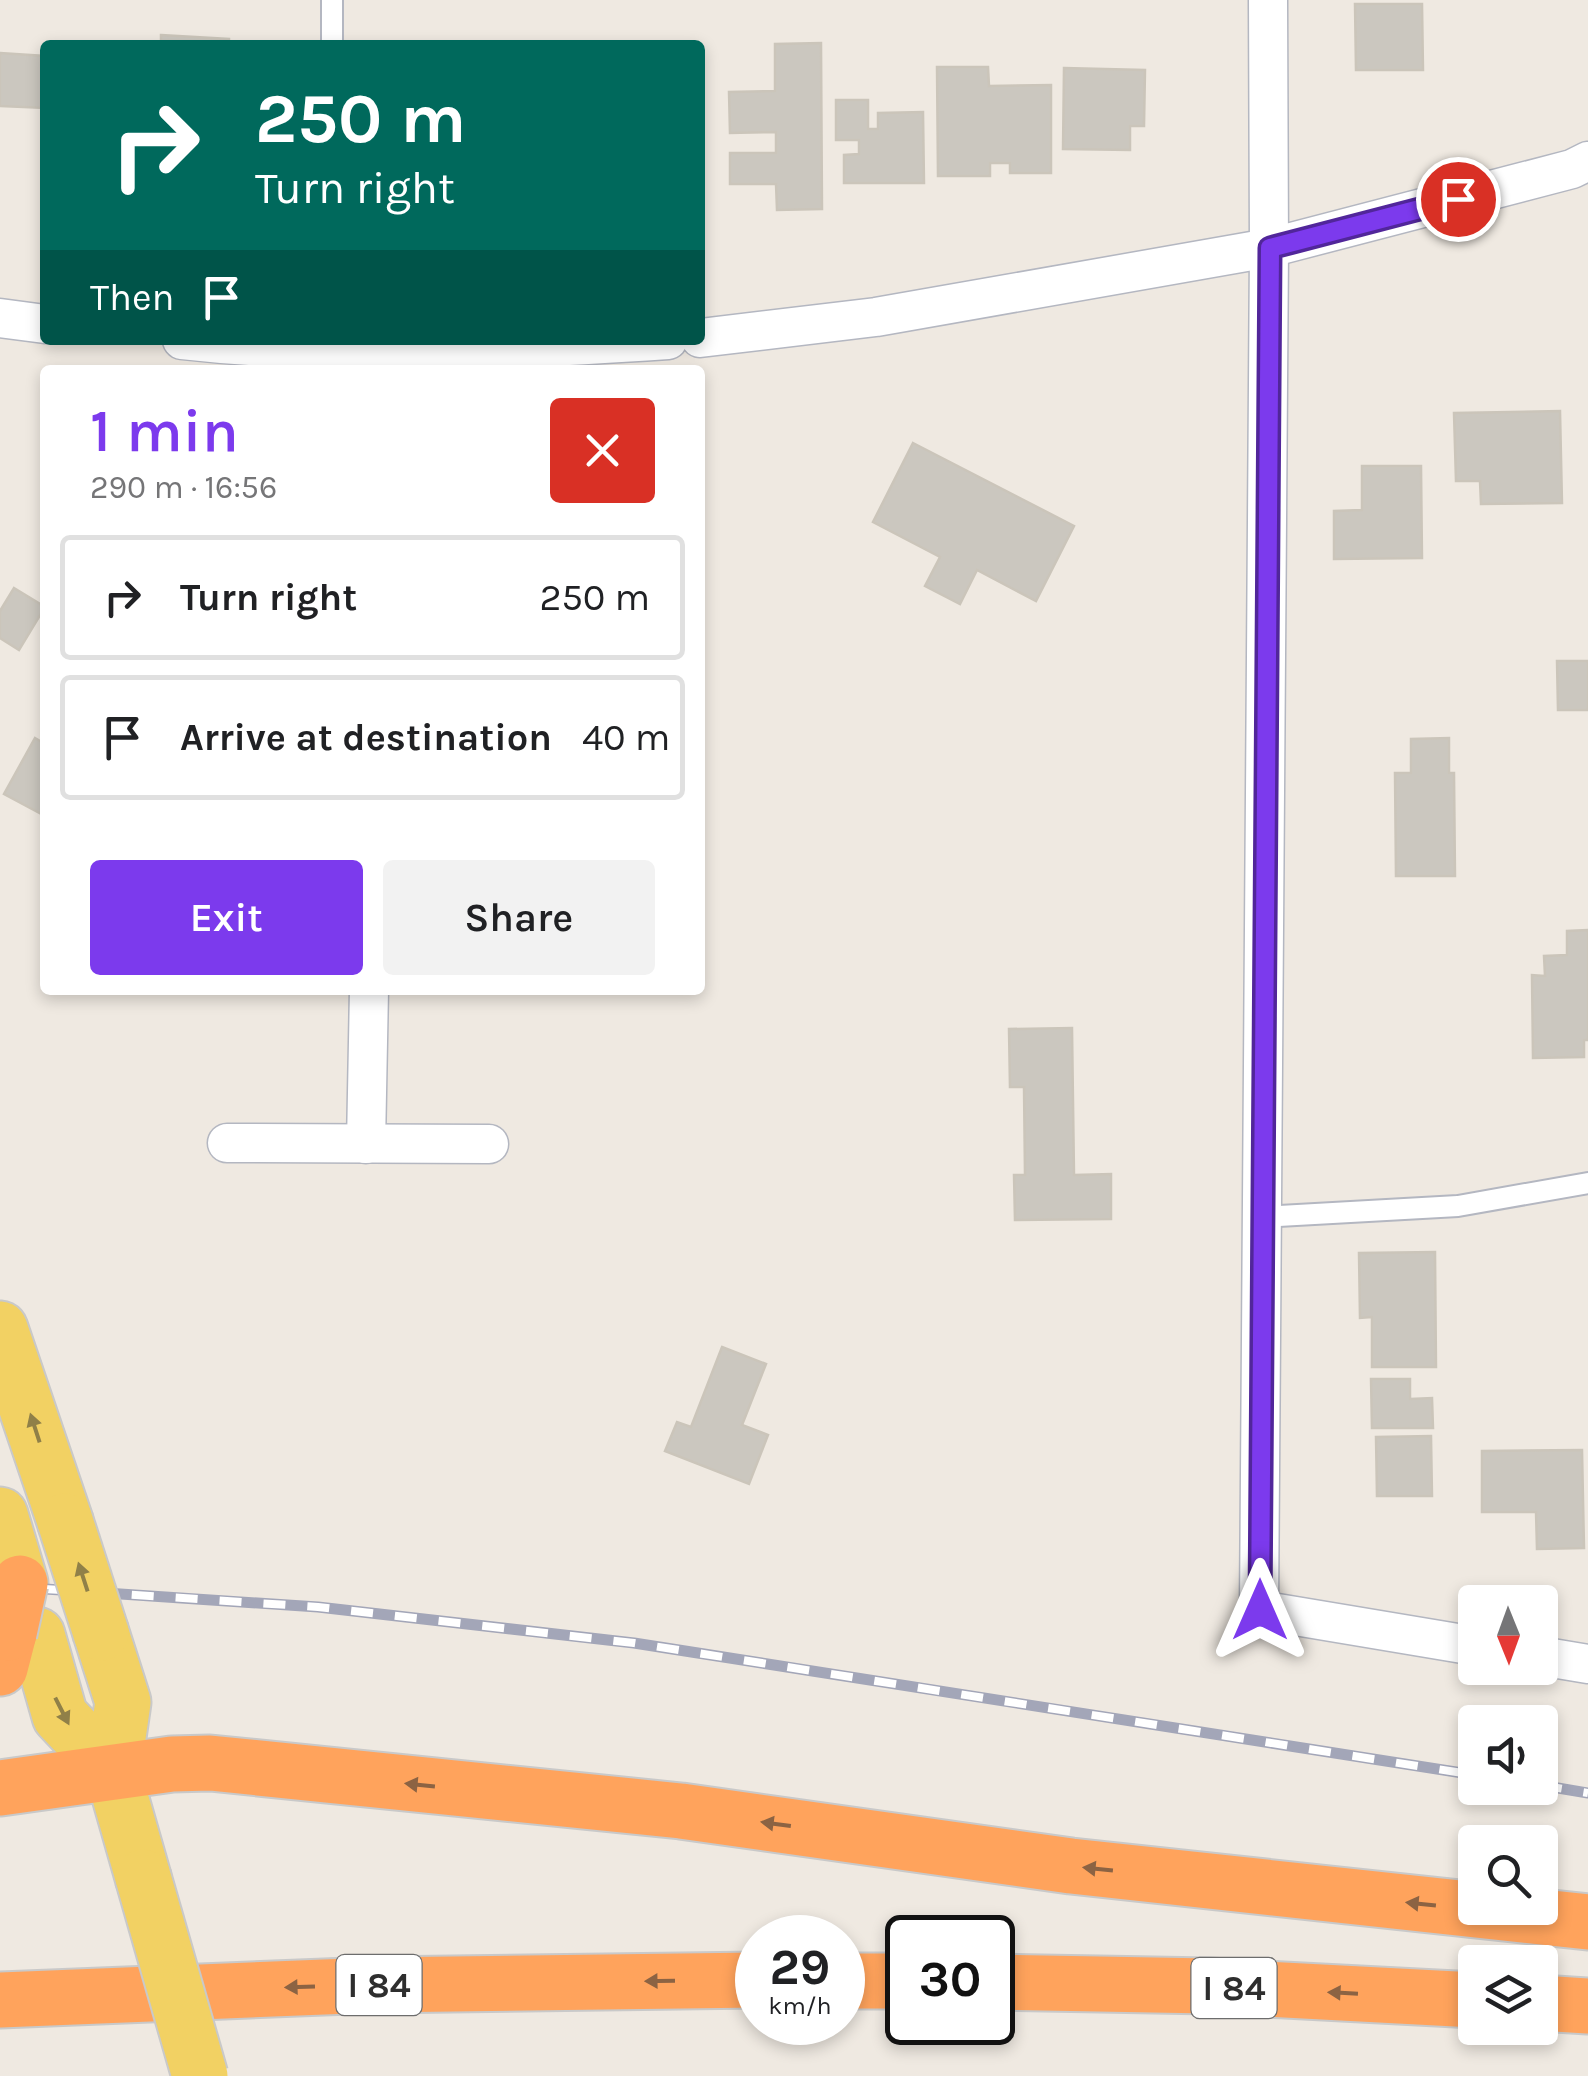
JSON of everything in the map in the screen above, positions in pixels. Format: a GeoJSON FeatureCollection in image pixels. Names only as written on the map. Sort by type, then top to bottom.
{"type":"FeatureCollection","features":[{"type":"Feature","properties":{"kind":"highway"},"geometry":{"type":"LineString","coordinates":[[0,1788],[172,1764],[210,1763],[662,1809],[1071,1866],[1588,1922]]}},
{"type":"Feature","properties":{"kind":"highway","name":"I 84"},"geometry":{"type":"LineString","coordinates":[[0,2000],[375,1985],[735,1980]]}},
{"type":"Feature","properties":{"kind":"highway","name":"I 84"},"geometry":{"type":"LineString","coordinates":[[1015,1982],[1209,1986],[1458,1999]]}},
{"type":"Feature","properties":{"kind":"highway"},"geometry":{"type":"LineString","coordinates":[[1558,2004],[1588,2006]]}},
{"type":"Feature","properties":{"kind":"main road"},"geometry":{"type":"LineString","coordinates":[[0,1329],[124,1702],[113,1772],[200,2076]]}},
{"type":"Feature","properties":{"kind":"main road"},"geometry":{"type":"LineString","coordinates":[[1,1519],[16,1630],[60,1716],[113,1772]]}},
{"type":"Feature","properties":{"kind":"street"},"geometry":{"type":"LineString","coordinates":[[1268,0],[1270,248],[1260,1610],[1458,1643]]}},
{"type":"Feature","properties":{"kind":"street"},"geometry":{"type":"LineString","coordinates":[[705,337],[876,317],[1270,248],[1572,169],[1588,161]]}},
{"type":"Feature","properties":{"kind":"street"},"geometry":{"type":"LineString","coordinates":[[0,318],[40,323]]}},
{"type":"Feature","properties":{"kind":"street"},"geometry":{"type":"LineString","coordinates":[[330,345],[383,360],[597,345]]}},
{"type":"Feature","properties":{"kind":"street"},"geometry":{"type":"LineString","coordinates":[[366,1144],[369,995]]}},
{"type":"Feature","properties":{"kind":"street"},"geometry":{"type":"LineString","coordinates":[[227,1143],[489,1144]]}},
{"type":"Feature","properties":{"kind":"street"},"geometry":{"type":"LineString","coordinates":[[1558,1659],[1588,1664]]}},
{"type":"Feature","properties":{"kind":"lane"},"geometry":{"type":"LineString","coordinates":[[332,0],[332,40]]}},
{"type":"Feature","properties":{"kind":"lane"},"geometry":{"type":"LineString","coordinates":[[1262,1216],[1458,1206],[1588,1183]]}},
{"type":"Feature","properties":{"kind":"building"},"geometry":{"type":"Polygon","coordinates":[[[1355,4],[1422,4],[1423,70],[1356,70],[1355,4]]]}},
{"type":"Feature","properties":{"kind":"building"},"geometry":{"type":"Polygon","coordinates":[[[161,35],[229,39],[229,40],[161,40],[161,35]]]}},
{"type":"Feature","properties":{"kind":"building"},"geometry":{"type":"Polygon","coordinates":[[[821,43],[822,209],[777,210],[776,184],[730,184],[730,153],[776,153],[776,132],[730,133],[729,92],[775,91],[775,44],[821,43]]]}},
{"type":"Feature","properties":{"kind":"building"},"geometry":{"type":"Polygon","coordinates":[[[0,53],[40,56],[40,108],[0,106],[0,53]]]}},
{"type":"Feature","properties":{"kind":"building"},"geometry":{"type":"Polygon","coordinates":[[[937,67],[988,67],[989,86],[1051,85],[1051,173],[1010,173],[1010,163],[990,163],[990,176],[938,176],[937,67]]]}},
{"type":"Feature","properties":{"kind":"building"},"geometry":{"type":"Polygon","coordinates":[[[1064,68],[1145,70],[1144,126],[1130,126],[1130,150],[1063,149],[1064,68]]]}},
{"type":"Feature","properties":{"kind":"building"},"geometry":{"type":"Polygon","coordinates":[[[836,100],[868,100],[868,129],[878,129],[878,113],[923,112],[924,183],[844,183],[844,155],[859,154],[859,140],[836,140],[836,100]]]}},
{"type":"Feature","properties":{"kind":"building"},"geometry":{"type":"Polygon","coordinates":[[[1560,411],[1562,503],[1481,504],[1480,481],[1456,481],[1454,413],[1560,411]]]}},
{"type":"Feature","properties":{"kind":"building"},"geometry":{"type":"Polygon","coordinates":[[[913,443],[1074,526],[1036,601],[977,570],[960,604],[925,586],[940,557],[873,522],[913,443]]]}},
{"type":"Feature","properties":{"kind":"building"},"geometry":{"type":"Polygon","coordinates":[[[1362,466],[1421,466],[1422,558],[1334,559],[1334,511],[1362,510],[1362,466]]]}},
{"type":"Feature","properties":{"kind":"building"},"geometry":{"type":"Polygon","coordinates":[[[14,588],[40,604],[40,615],[19,650],[0,638],[0,611],[14,588]]]}},
{"type":"Feature","properties":{"kind":"building"},"geometry":{"type":"Polygon","coordinates":[[[1557,661],[1588,661],[1588,710],[1558,710],[1557,661]]]}},
{"type":"Feature","properties":{"kind":"building"},"geometry":{"type":"Polygon","coordinates":[[[35,738],[40,741],[40,813],[4,794],[35,738]]]}},
{"type":"Feature","properties":{"kind":"building"},"geometry":{"type":"Polygon","coordinates":[[[1449,738],[1449,773],[1454,773],[1455,876],[1396,876],[1395,773],[1411,773],[1411,739],[1449,738]]]}},
{"type":"Feature","properties":{"kind":"building"},"geometry":{"type":"Polygon","coordinates":[[[1588,930],[1588,1040],[1584,1040],[1584,1057],[1533,1058],[1532,975],[1545,976],[1544,956],[1567,955],[1567,931],[1588,930]]]}},
{"type":"Feature","properties":{"kind":"building"},"geometry":{"type":"Polygon","coordinates":[[[1072,1028],[1074,1175],[1111,1174],[1111,1219],[1015,1220],[1014,1175],[1025,1175],[1024,1087],[1010,1087],[1009,1029],[1072,1028]]]}},
{"type":"Feature","properties":{"kind":"building"},"geometry":{"type":"Polygon","coordinates":[[[1435,1252],[1436,1367],[1372,1367],[1372,1317],[1360,1318],[1359,1253],[1435,1252]]]}},
{"type":"Feature","properties":{"kind":"building"},"geometry":{"type":"Polygon","coordinates":[[[722,1347],[766,1364],[742,1425],[768,1435],[749,1484],[665,1451],[677,1422],[691,1427],[722,1347]]]}},
{"type":"Feature","properties":{"kind":"building"},"geometry":{"type":"Polygon","coordinates":[[[1371,1379],[1410,1379],[1410,1399],[1432,1398],[1433,1428],[1372,1428],[1371,1379]]]}},
{"type":"Feature","properties":{"kind":"building"},"geometry":{"type":"Polygon","coordinates":[[[1431,1436],[1432,1496],[1377,1496],[1376,1437],[1431,1436]]]}},
{"type":"Feature","properties":{"kind":"building"},"geometry":{"type":"Polygon","coordinates":[[[1582,1450],[1584,1548],[1537,1549],[1536,1512],[1482,1512],[1482,1451],[1582,1450]]]}},
{"type":"Feature","properties":{"kind":"railway"},"geometry":{"type":"LineString","coordinates":[[0,1586],[318,1607],[634,1643],[1458,1772]]}},
{"type":"Feature","properties":{"kind":"railway"},"geometry":{"type":"LineString","coordinates":[[1558,1788],[1588,1793]]}},
{"type":"Feature","properties":{"kind":"route"},"geometry":{"type":"LineString","coordinates":[[1260,1610],[1270,248],[1458,199]]}}]}
